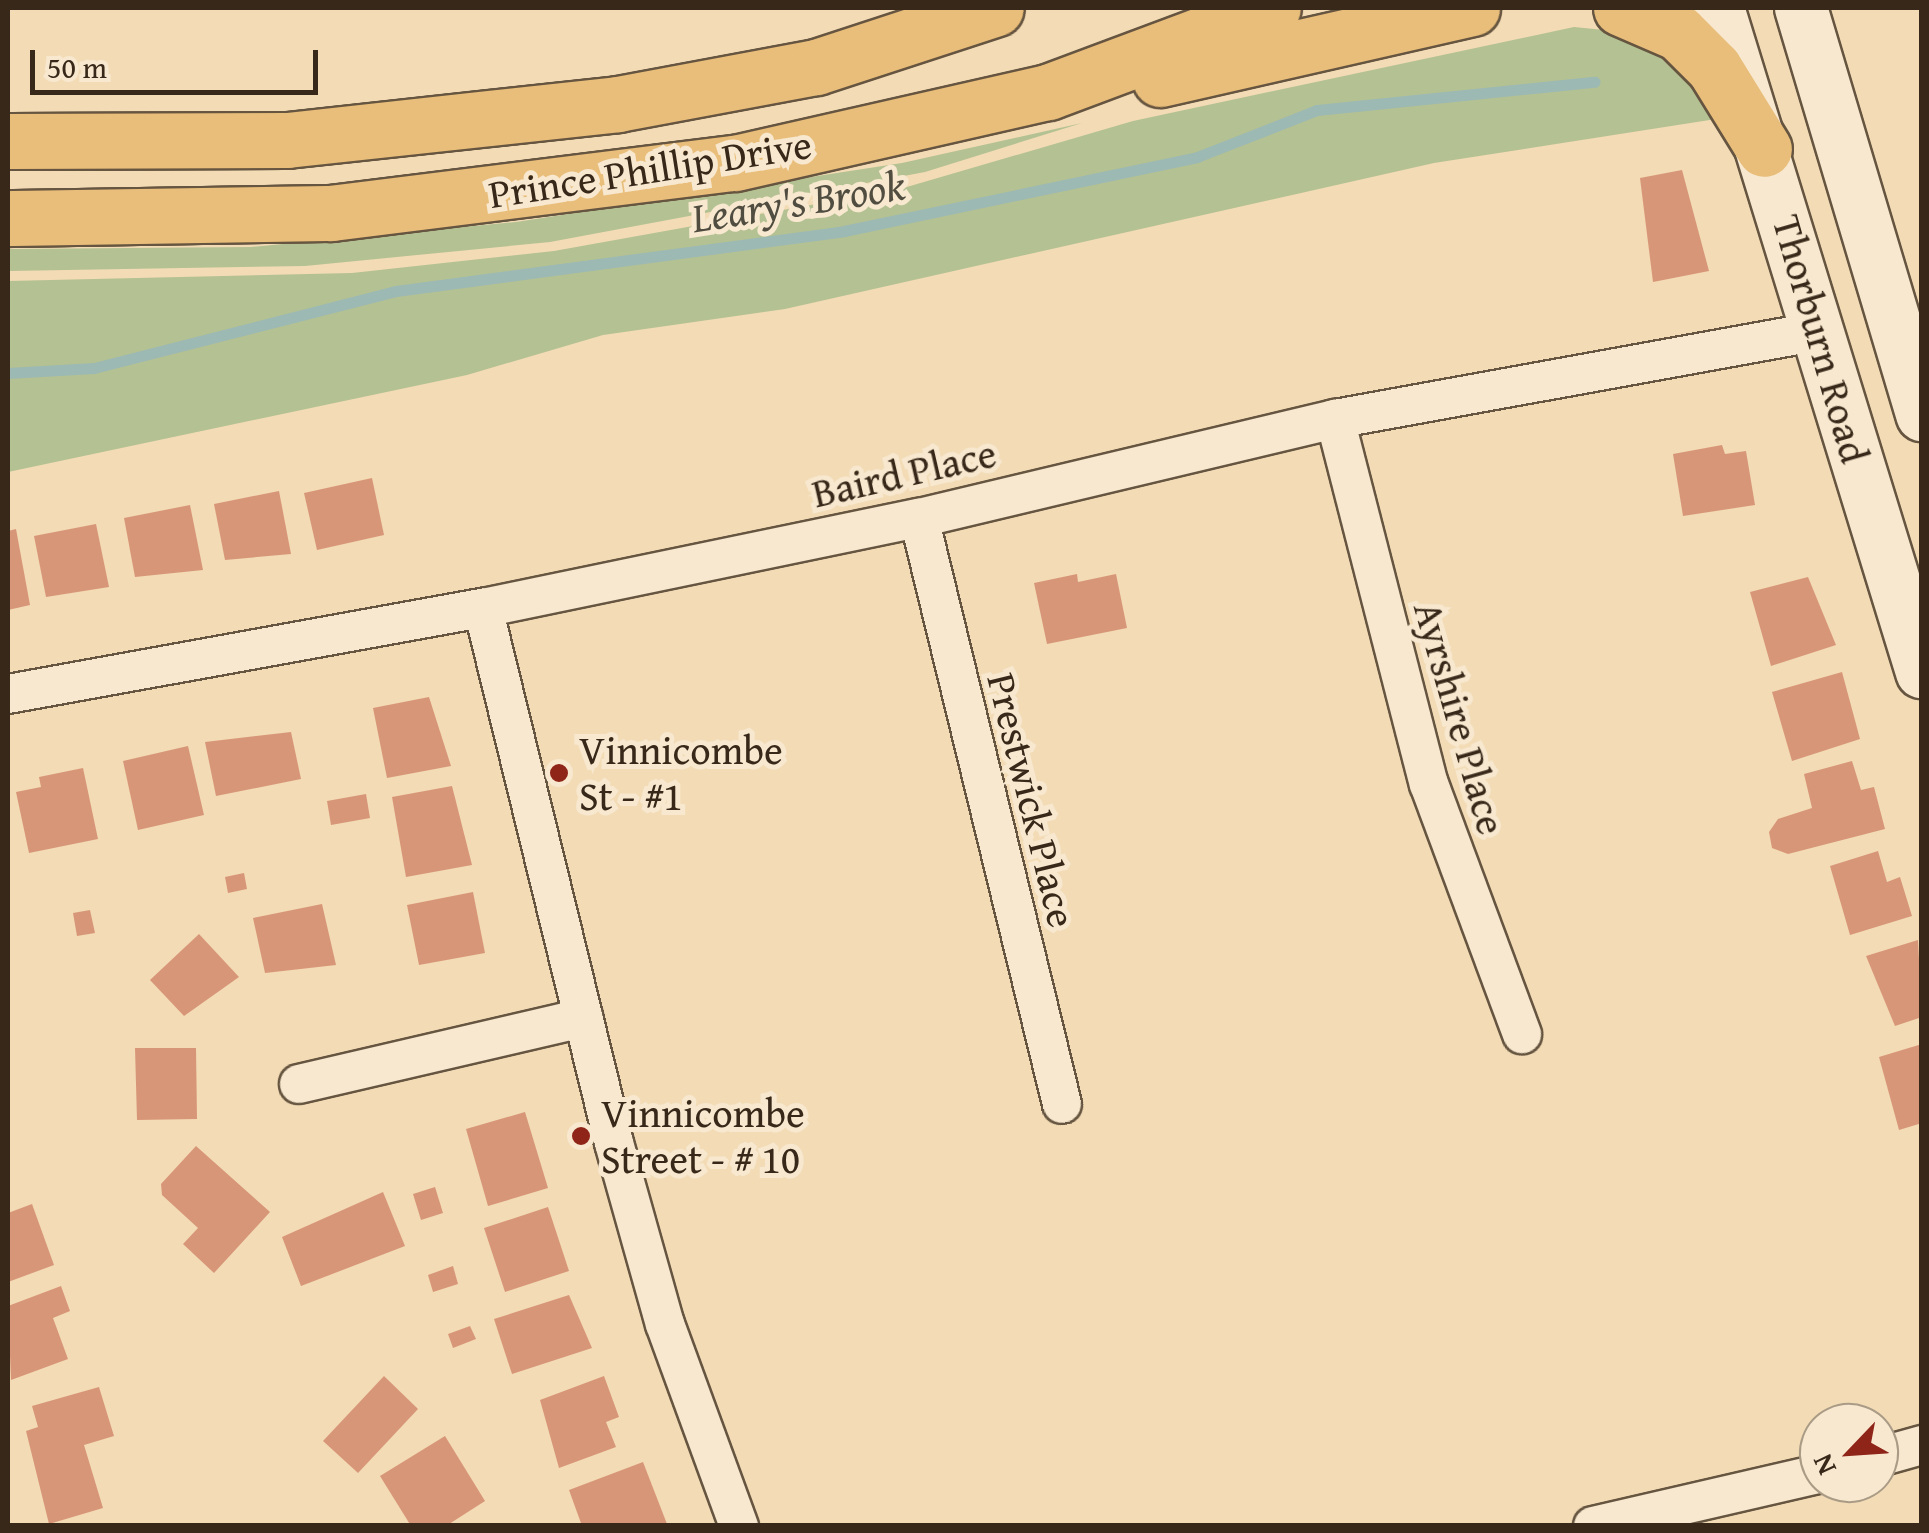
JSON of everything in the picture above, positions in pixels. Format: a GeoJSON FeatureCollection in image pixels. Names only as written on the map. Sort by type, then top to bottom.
{"type":"FeatureCollection","features":[{"type":"Feature","properties":{"kind":"main road","name":"Prince Phillip Drive"},"geometry":{"type":"LineString","coordinates":[[8,141],[287,140],[618,104],[850,58],[996,8]]}},
{"type":"Feature","properties":{"kind":"main road","name":"Prince Phillip Drive"},"geometry":{"type":"LineString","coordinates":[[8,218],[331,213],[735,163],[1048,92],[1273,8]]}},
{"type":"Feature","properties":{"kind":"main road"},"geometry":{"type":"LineString","coordinates":[[1048,92],[1198,74],[1472,8]]}},
{"type":"Feature","properties":{"kind":"main road"},"geometry":{"type":"LineString","coordinates":[[1621,8],[1680,33],[1714,68],[1764,149]]}},
{"type":"Feature","properties":{"kind":"main road","name":"Thorburn Road"},"geometry":{"type":"LineString","coordinates":[[1718,8],[1922,672]]}},
{"type":"Feature","properties":{"kind":"main road","name":"Thorburn Road"},"geometry":{"type":"LineString","coordinates":[[1801,8],[1922,415]]}},
{"type":"Feature","properties":{"kind":"street","name":"Baird Place"},"geometry":{"type":"LineString","coordinates":[[8,694],[482,608],[919,518],[1335,418],[1818,331]]}},
{"type":"Feature","properties":{"kind":"street","name":"Ayrshire Place"},"geometry":{"type":"LineString","coordinates":[[1335,418],[1428,784],[1522,1034]]}},
{"type":"Feature","properties":{"kind":"street","name":"Prestwick Place"},"geometry":{"type":"LineString","coordinates":[[919,518],[1062,1104]]}},
{"type":"Feature","properties":{"kind":"street"},"geometry":{"type":"LineString","coordinates":[[482,608],[583,1018],[666,1324],[739,1526]]}},
{"type":"Feature","properties":{"kind":"street"},"geometry":{"type":"LineString","coordinates":[[299,1084],[583,1018]]}},
{"type":"Feature","properties":{"kind":"street"},"geometry":{"type":"LineString","coordinates":[[1592,1526],[1716,1514],[1799,1482]]}},
{"type":"Feature","properties":{"kind":"green space"},"geometry":{"type":"Polygon","coordinates":[[[1574,27],[1614,31],[1654,51],[1694,83],[1716,119],[1434,163],[785,309],[603,335],[467,375],[8,472],[8,281],[352,273],[554,251],[900,189],[1133,121],[1574,27]]]}},
{"type":"Feature","properties":{"kind":"green space"},"geometry":{"type":"Polygon","coordinates":[[[1082,123],[925,172],[550,242],[305,266],[8,271],[8,249],[251,247],[516,222],[902,163],[1082,123]]]}},
{"type":"Feature","properties":{"kind":"building"},"geometry":{"type":"Polygon","coordinates":[[[1682,170],[1709,271],[1653,282],[1640,178],[1682,170]]]}},
{"type":"Feature","properties":{"kind":"building"},"geometry":{"type":"Polygon","coordinates":[[[1722,445],[1725,454],[1746,451],[1755,505],[1683,516],[1673,454],[1722,445]]]}},
{"type":"Feature","properties":{"kind":"building"},"geometry":{"type":"Polygon","coordinates":[[[372,478],[384,535],[317,550],[304,493],[372,478]]]}},
{"type":"Feature","properties":{"kind":"building"},"geometry":{"type":"Polygon","coordinates":[[[279,491],[291,554],[225,560],[214,504],[279,491]]]}},
{"type":"Feature","properties":{"kind":"building"},"geometry":{"type":"Polygon","coordinates":[[[190,505],[203,570],[135,577],[124,518],[190,505]]]}},
{"type":"Feature","properties":{"kind":"building"},"geometry":{"type":"Polygon","coordinates":[[[96,524],[109,587],[46,597],[34,536],[96,524]]]}},
{"type":"Feature","properties":{"kind":"building"},"geometry":{"type":"Polygon","coordinates":[[[16,529],[30,605],[8,610],[8,531],[16,529]]]}},
{"type":"Feature","properties":{"kind":"building"},"geometry":{"type":"Polygon","coordinates":[[[1077,574],[1078,582],[1116,574],[1127,628],[1047,644],[1034,583],[1077,574]]]}},
{"type":"Feature","properties":{"kind":"building"},"geometry":{"type":"Polygon","coordinates":[[[1808,577],[1836,645],[1771,666],[1750,592],[1808,577]]]}},
{"type":"Feature","properties":{"kind":"building"},"geometry":{"type":"Polygon","coordinates":[[[1842,672],[1860,739],[1792,761],[1772,692],[1842,672]]]}},
{"type":"Feature","properties":{"kind":"building"},"geometry":{"type":"Polygon","coordinates":[[[429,697],[451,766],[387,778],[373,708],[429,697]]]}},
{"type":"Feature","properties":{"kind":"building"},"geometry":{"type":"Polygon","coordinates":[[[291,732],[301,779],[216,796],[205,742],[291,732]]]}},
{"type":"Feature","properties":{"kind":"building"},"geometry":{"type":"Polygon","coordinates":[[[188,746],[204,815],[138,830],[123,761],[188,746]]]}},
{"type":"Feature","properties":{"kind":"building"},"geometry":{"type":"Polygon","coordinates":[[[1852,761],[1861,790],[1874,787],[1885,829],[1788,854],[1772,848],[1769,832],[1778,819],[1812,808],[1804,774],[1852,761]]]}},
{"type":"Feature","properties":{"kind":"building"},"geometry":{"type":"Polygon","coordinates":[[[83,768],[98,839],[29,853],[16,792],[41,787],[39,777],[83,768]]]}},
{"type":"Feature","properties":{"kind":"building"},"geometry":{"type":"Polygon","coordinates":[[[452,786],[472,865],[406,877],[392,797],[452,786]]]}},
{"type":"Feature","properties":{"kind":"building"},"geometry":{"type":"Polygon","coordinates":[[[366,794],[370,818],[331,825],[327,801],[366,794]]]}},
{"type":"Feature","properties":{"kind":"building"},"geometry":{"type":"Polygon","coordinates":[[[1878,851],[1887,882],[1900,877],[1912,916],[1850,935],[1830,866],[1878,851]]]}},
{"type":"Feature","properties":{"kind":"building"},"geometry":{"type":"Polygon","coordinates":[[[244,873],[247,889],[228,893],[225,877],[244,873]]]}},
{"type":"Feature","properties":{"kind":"building"},"geometry":{"type":"Polygon","coordinates":[[[473,892],[485,953],[419,965],[407,905],[473,892]]]}},
{"type":"Feature","properties":{"kind":"building"},"geometry":{"type":"Polygon","coordinates":[[[322,904],[336,965],[265,973],[253,918],[322,904]]]}},
{"type":"Feature","properties":{"kind":"building"},"geometry":{"type":"Polygon","coordinates":[[[90,910],[95,933],[77,936],[73,913],[90,910]]]}},
{"type":"Feature","properties":{"kind":"building"},"geometry":{"type":"Polygon","coordinates":[[[199,934],[239,977],[184,1016],[150,980],[199,934]]]}},
{"type":"Feature","properties":{"kind":"building"},"geometry":{"type":"Polygon","coordinates":[[[1918,940],[1922,1017],[1895,1026],[1866,956],[1918,940]]]}},
{"type":"Feature","properties":{"kind":"building"},"geometry":{"type":"Polygon","coordinates":[[[1922,1044],[1922,1123],[1899,1130],[1879,1057],[1922,1044]]]}},
{"type":"Feature","properties":{"kind":"building"},"geometry":{"type":"Polygon","coordinates":[[[135,1048],[196,1048],[197,1119],[137,1120],[135,1048]]]}},
{"type":"Feature","properties":{"kind":"building"},"geometry":{"type":"Polygon","coordinates":[[[525,1112],[548,1188],[488,1206],[466,1129],[525,1112]]]}},
{"type":"Feature","properties":{"kind":"building"},"geometry":{"type":"Polygon","coordinates":[[[196,1146],[270,1212],[214,1273],[183,1244],[198,1228],[162,1195],[161,1184],[196,1146]]]}},
{"type":"Feature","properties":{"kind":"building"},"geometry":{"type":"Polygon","coordinates":[[[435,1187],[443,1213],[421,1220],[413,1194],[435,1187]]]}},
{"type":"Feature","properties":{"kind":"building"},"geometry":{"type":"Polygon","coordinates":[[[383,1192],[405,1246],[301,1286],[282,1237],[383,1192]]]}},
{"type":"Feature","properties":{"kind":"building"},"geometry":{"type":"Polygon","coordinates":[[[32,1204],[54,1265],[8,1282],[8,1213],[32,1204]]]}},
{"type":"Feature","properties":{"kind":"building"},"geometry":{"type":"Polygon","coordinates":[[[548,1207],[569,1271],[505,1292],[484,1228],[548,1207]]]}},
{"type":"Feature","properties":{"kind":"building"},"geometry":{"type":"Polygon","coordinates":[[[453,1266],[458,1284],[433,1292],[428,1275],[453,1266]]]}},
{"type":"Feature","properties":{"kind":"building"},"geometry":{"type":"Polygon","coordinates":[[[61,1286],[70,1311],[53,1318],[68,1359],[11,1380],[8,1306],[61,1286]]]}},
{"type":"Feature","properties":{"kind":"building"},"geometry":{"type":"Polygon","coordinates":[[[569,1295],[592,1348],[512,1374],[494,1319],[569,1295]]]}},
{"type":"Feature","properties":{"kind":"building"},"geometry":{"type":"Polygon","coordinates":[[[470,1326],[476,1339],[453,1348],[448,1334],[470,1326]]]}},
{"type":"Feature","properties":{"kind":"building"},"geometry":{"type":"Polygon","coordinates":[[[384,1376],[418,1409],[358,1473],[323,1441],[384,1376]]]}},
{"type":"Feature","properties":{"kind":"building"},"geometry":{"type":"Polygon","coordinates":[[[604,1376],[619,1417],[606,1422],[616,1447],[559,1468],[540,1400],[604,1376]]]}},
{"type":"Feature","properties":{"kind":"building"},"geometry":{"type":"Polygon","coordinates":[[[99,1387],[114,1436],[84,1445],[103,1508],[49,1524],[26,1431],[38,1427],[32,1406],[99,1387]]]}},
{"type":"Feature","properties":{"kind":"building"},"geometry":{"type":"Polygon","coordinates":[[[445,1436],[485,1501],[446,1526],[411,1526],[380,1476],[445,1436]]]}},
{"type":"Feature","properties":{"kind":"building"},"geometry":{"type":"Polygon","coordinates":[[[643,1462],[667,1524],[582,1526],[569,1490],[643,1462]]]}},
{"type":"Feature","properties":{"kind":"waterway","name":"Leary's Brook"},"geometry":{"type":"LineString","coordinates":[[8,373],[94,368],[396,291],[844,231],[1197,157],[1317,110],[1595,82]]}},
{"type":"Feature","properties":{"kind":"place","name":"Vinnicombe St - #1"},"geometry":{"type":"Point","coordinates":[559,773]}},
{"type":"Feature","properties":{"kind":"place","name":"Vinnicombe Street - # 10"},"geometry":{"type":"Point","coordinates":[581,1136]}}]}
